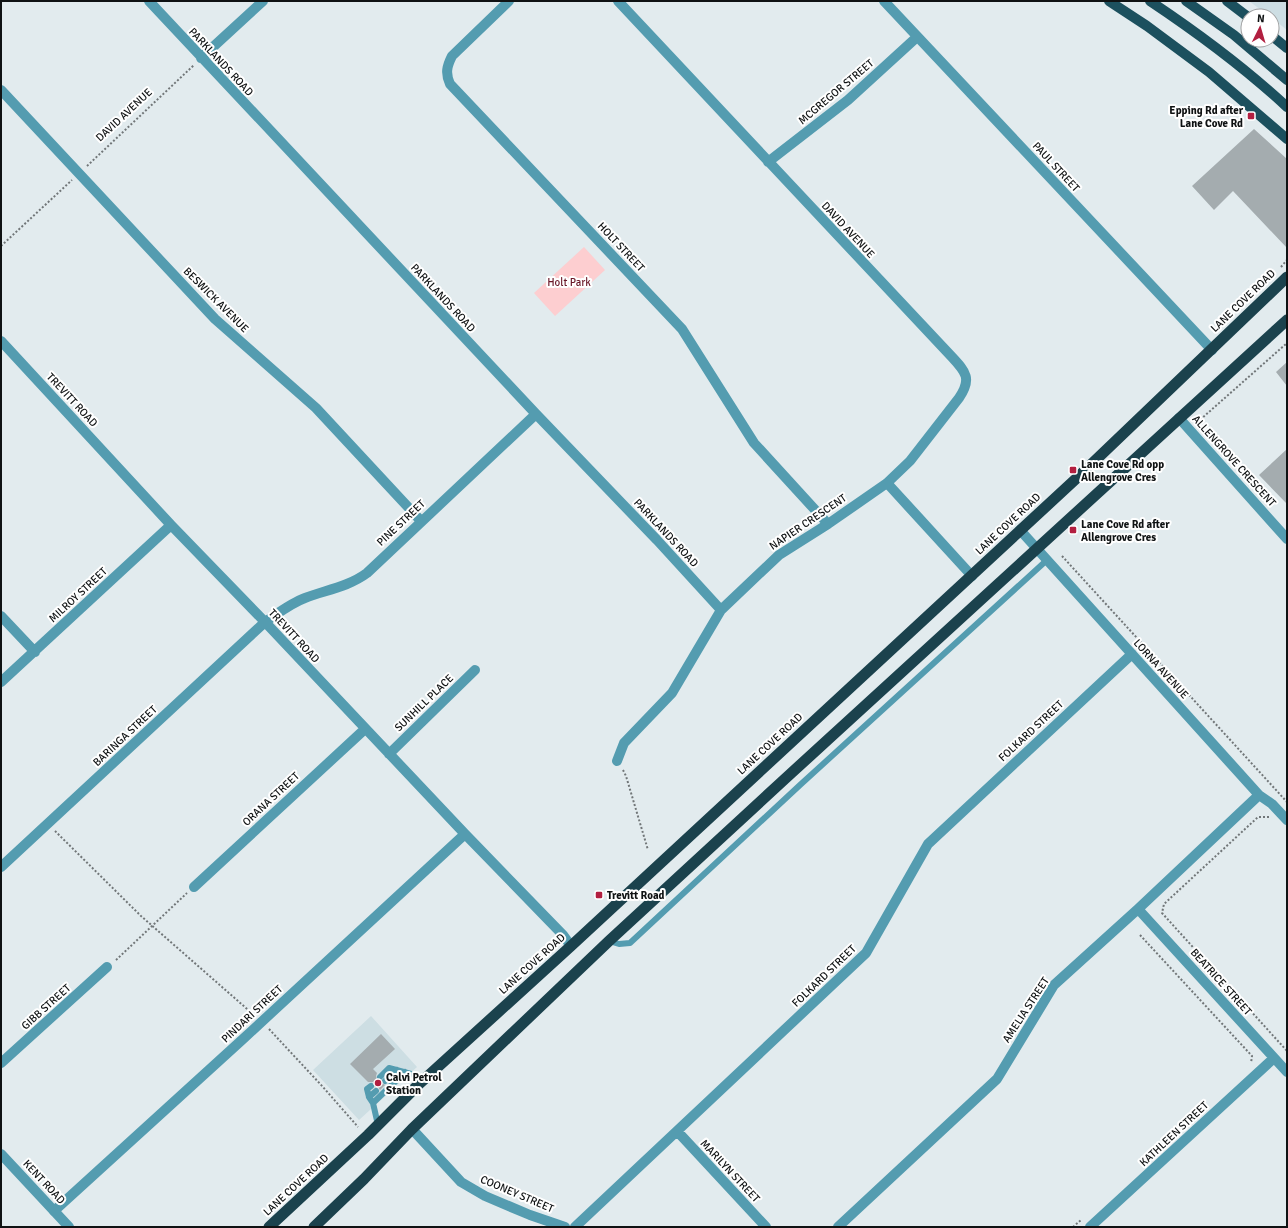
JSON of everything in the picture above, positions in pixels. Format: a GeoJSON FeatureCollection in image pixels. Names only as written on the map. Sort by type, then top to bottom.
{"type":"FeatureCollection","features":[{"type":"Feature","properties":{"kind":"highway","name":"LANE COVE ROAD"},"geometry":{"type":"LineString","coordinates":[[275,1225],[426,1078],[972,576],[1287,278]]}},
{"type":"Feature","properties":{"kind":"highway"},"geometry":{"type":"LineString","coordinates":[[314,1227],[412,1129],[609,941],[1287,320]]}},
{"type":"Feature","properties":{"kind":"main road"},"geometry":{"type":"LineString","coordinates":[[1110,1],[1147,26],[1209,72],[1287,139]]}},
{"type":"Feature","properties":{"kind":"main road"},"geometry":{"type":"LineString","coordinates":[[1150,1],[1192,29],[1234,61],[1287,107]]}},
{"type":"Feature","properties":{"kind":"main road"},"geometry":{"type":"LineString","coordinates":[[1186,1],[1234,36],[1287,80]]}},
{"type":"Feature","properties":{"kind":"main road"},"geometry":{"type":"LineString","coordinates":[[1227,1],[1240,11]]}},
{"type":"Feature","properties":{"kind":"street","name":"PARKLANDS ROAD"},"geometry":{"type":"LineString","coordinates":[[148,1],[536,414],[658,540],[721,610]]}},
{"type":"Feature","properties":{"kind":"street"},"geometry":{"type":"LineString","coordinates":[[202,58],[263,1]]}},
{"type":"Feature","properties":{"kind":"street","name":"HOLT STREET"},"geometry":{"type":"LineString","coordinates":[[509,1],[452,56],[447,65],[446,75],[450,84],[682,329],[754,443],[828,524]]}},
{"type":"Feature","properties":{"kind":"street","name":"DAVID AVENUE"},"geometry":{"type":"LineString","coordinates":[[618,1],[962,367],[966,375],[967,383],[960,398],[910,461],[887,483]]}},
{"type":"Feature","properties":{"kind":"street","name":"PAUL STREET"},"geometry":{"type":"LineString","coordinates":[[884,1],[1212,350]]}},
{"type":"Feature","properties":{"kind":"street","name":"MCGREGOR STREET"},"geometry":{"type":"LineString","coordinates":[[768,162],[848,100],[917,37]]}},
{"type":"Feature","properties":{"kind":"street","name":"BESWICK AVENUE"},"geometry":{"type":"LineString","coordinates":[[1,90],[215,319],[316,408],[421,521]]}},
{"type":"Feature","properties":{"kind":"street","name":"TREVITT ROAD"},"geometry":{"type":"LineString","coordinates":[[1,341],[171,525],[265,622],[571,946]]}},
{"type":"Feature","properties":{"kind":"street","name":"PINE STREET"},"geometry":{"type":"LineString","coordinates":[[265,622],[303,599],[339,588],[358,580],[536,414]]}},
{"type":"Feature","properties":{"kind":"street","name":"ALLENGROVE CRESCENT"},"geometry":{"type":"LineString","coordinates":[[1179,418],[1287,539]]}},
{"type":"Feature","properties":{"kind":"street"},"geometry":{"type":"LineString","coordinates":[[887,483],[972,576]]}},
{"type":"Feature","properties":{"kind":"street","name":"NAPIER CRESCENT"},"geometry":{"type":"LineString","coordinates":[[617,761],[624,743],[672,693],[721,610],[779,555],[828,524],[887,483]]}},
{"type":"Feature","properties":{"kind":"street","name":"MILROY STREET"},"geometry":{"type":"LineString","coordinates":[[1,682],[171,525]]}},
{"type":"Feature","properties":{"kind":"street","name":"LORNA AVENUE"},"geometry":{"type":"LineString","coordinates":[[1020,530],[1259,795],[1272,804],[1287,820]]}},
{"type":"Feature","properties":{"kind":"street"},"geometry":{"type":"LineString","coordinates":[[1,616],[35,652]]}},
{"type":"Feature","properties":{"kind":"street","name":"BARINGA STREET"},"geometry":{"type":"LineString","coordinates":[[1,867],[265,622]]}},
{"type":"Feature","properties":{"kind":"street","name":"FOLKARD STREET"},"geometry":{"type":"LineString","coordinates":[[574,1227],[866,953],[928,844],[1132,654]]}},
{"type":"Feature","properties":{"kind":"street","name":"SUNHILL PLACE"},"geometry":{"type":"LineString","coordinates":[[389,754],[475,670]]}},
{"type":"Feature","properties":{"kind":"street","name":"ORANA STREET"},"geometry":{"type":"LineString","coordinates":[[194,887],[365,728]]}},
{"type":"Feature","properties":{"kind":"street","name":"AMELIA STREET"},"geometry":{"type":"LineString","coordinates":[[838,1227],[997,1079],[1054,985],[1138,909],[1259,795]]}},
{"type":"Feature","properties":{"kind":"street","name":"PINDARI STREET"},"geometry":{"type":"LineString","coordinates":[[54,1211],[243,1039],[464,834]]}},
{"type":"Feature","properties":{"kind":"street","name":"BEATRICE STREET"},"geometry":{"type":"LineString","coordinates":[[1138,909],[1287,1072]]}},
{"type":"Feature","properties":{"kind":"street","name":"GIBB STREET"},"geometry":{"type":"LineString","coordinates":[[1,1064],[107,967]]}},
{"type":"Feature","properties":{"kind":"street","name":"KATHLEEN STREET"},"geometry":{"type":"LineString","coordinates":[[1090,1227],[1274,1058]]}},
{"type":"Feature","properties":{"kind":"street","name":"COONEY STREET"},"geometry":{"type":"LineString","coordinates":[[412,1129],[461,1182],[486,1196],[530,1215],[565,1227]]}},
{"type":"Feature","properties":{"kind":"street","name":"MARILYN STREET"},"geometry":{"type":"LineString","coordinates":[[677,1131],[766,1227]]}},
{"type":"Feature","properties":{"kind":"street","name":"KENT ROAD"},"geometry":{"type":"LineString","coordinates":[[1,1154],[69,1227]]}},
{"type":"Feature","properties":{"kind":"lane"},"geometry":{"type":"LineString","coordinates":[[609,941],[619,944],[630,943],[794,790],[1047,560]]}},
{"type":"Feature","properties":{"kind":"lane"},"geometry":{"type":"LineString","coordinates":[[383,1079],[397,1070],[426,1078]]}},
{"type":"Feature","properties":{"kind":"lane"},"geometry":{"type":"LineString","coordinates":[[373,1103],[405,1072]]}},
{"type":"Feature","properties":{"kind":"lane"},"geometry":{"type":"LineString","coordinates":[[371,1086],[367,1089],[368,1097],[373,1103],[378,1125]]}},
{"type":"Feature","properties":{"kind":"lane"},"geometry":{"type":"LineString","coordinates":[[368,1097],[376,1091]]}},
{"type":"Feature","properties":{"kind":"path","name":"DAVID AVENUE"},"geometry":{"type":"LineString","coordinates":[[1,246],[202,58]]}},
{"type":"Feature","properties":{"kind":"path"},"geometry":{"type":"LineString","coordinates":[[1191,431],[1201,418],[1287,343]]}},
{"type":"Feature","properties":{"kind":"path"},"geometry":{"type":"LineString","coordinates":[[1062,556],[1287,802]]}},
{"type":"Feature","properties":{"kind":"path"},"geometry":{"type":"LineString","coordinates":[[617,761],[626,776],[648,850]]}},
{"type":"Feature","properties":{"kind":"path"},"geometry":{"type":"LineString","coordinates":[[1273,822],[1269,817],[1258,817],[1164,904],[1162,913],[1287,1051]]}},
{"type":"Feature","properties":{"kind":"path"},"geometry":{"type":"LineString","coordinates":[[48,824],[141,916],[261,1021],[358,1127]]}},
{"type":"Feature","properties":{"kind":"path"},"geometry":{"type":"LineString","coordinates":[[107,967],[194,887]]}},
{"type":"Feature","properties":{"kind":"path"},"geometry":{"type":"LineString","coordinates":[[1140,935],[1252,1056],[1251,1068]]}},
{"type":"Feature","properties":{"kind":"shaded area"},"geometry":{"type":"Polygon","coordinates":[[[1249,1],[1287,1],[1287,30],[1280,24],[1280,8],[1258,8],[1249,1]]]}},
{"type":"Feature","properties":{"kind":"shaded area"},"geometry":{"type":"Polygon","coordinates":[[[371,1016],[417,1067],[359,1120],[313,1070],[371,1016]]]}},
{"type":"Feature","properties":{"kind":"green space","name":"Holt Park"},"geometry":{"type":"Polygon","coordinates":[[[584,247],[605,270],[555,316],[534,293],[584,247]]]}},
{"type":"Feature","properties":{"kind":"building"},"geometry":{"type":"Polygon","coordinates":[[[1254,129],[1287,159],[1287,248],[1233,191],[1214,210],[1192,186],[1254,129]]]}},
{"type":"Feature","properties":{"kind":"building"},"geometry":{"type":"Polygon","coordinates":[[[1287,362],[1287,386],[1276,372],[1287,362]]]}},
{"type":"Feature","properties":{"kind":"building"},"geometry":{"type":"Polygon","coordinates":[[[1287,449],[1287,504],[1259,475],[1287,449]]]}},
{"type":"Feature","properties":{"kind":"building"},"geometry":{"type":"Polygon","coordinates":[[[381,1034],[395,1049],[373,1069],[377,1073],[377,1080],[385,1085],[380,1090],[378,1087],[375,1087],[373,1082],[368,1082],[350,1064],[381,1034]]]}},
{"type":"Feature","properties":{"kind":"place","name":"Epping Rd after Lane Cove Rd"},"geometry":{"type":"Point","coordinates":[1251,116]}},
{"type":"Feature","properties":{"kind":"place","name":"Lane Cove Rd opp Allengrove Cres"},"geometry":{"type":"Point","coordinates":[1073,470]}},
{"type":"Feature","properties":{"kind":"place","name":"Lane Cove Rd after Allengrove Cres"},"geometry":{"type":"Point","coordinates":[1073,530]}},
{"type":"Feature","properties":{"kind":"place","name":"Trevitt Road"},"geometry":{"type":"Point","coordinates":[599,895]}},
{"type":"Feature","properties":{"kind":"place","name":"Calvi Petrol Station"},"geometry":{"type":"Point","coordinates":[378,1083]}}]}
